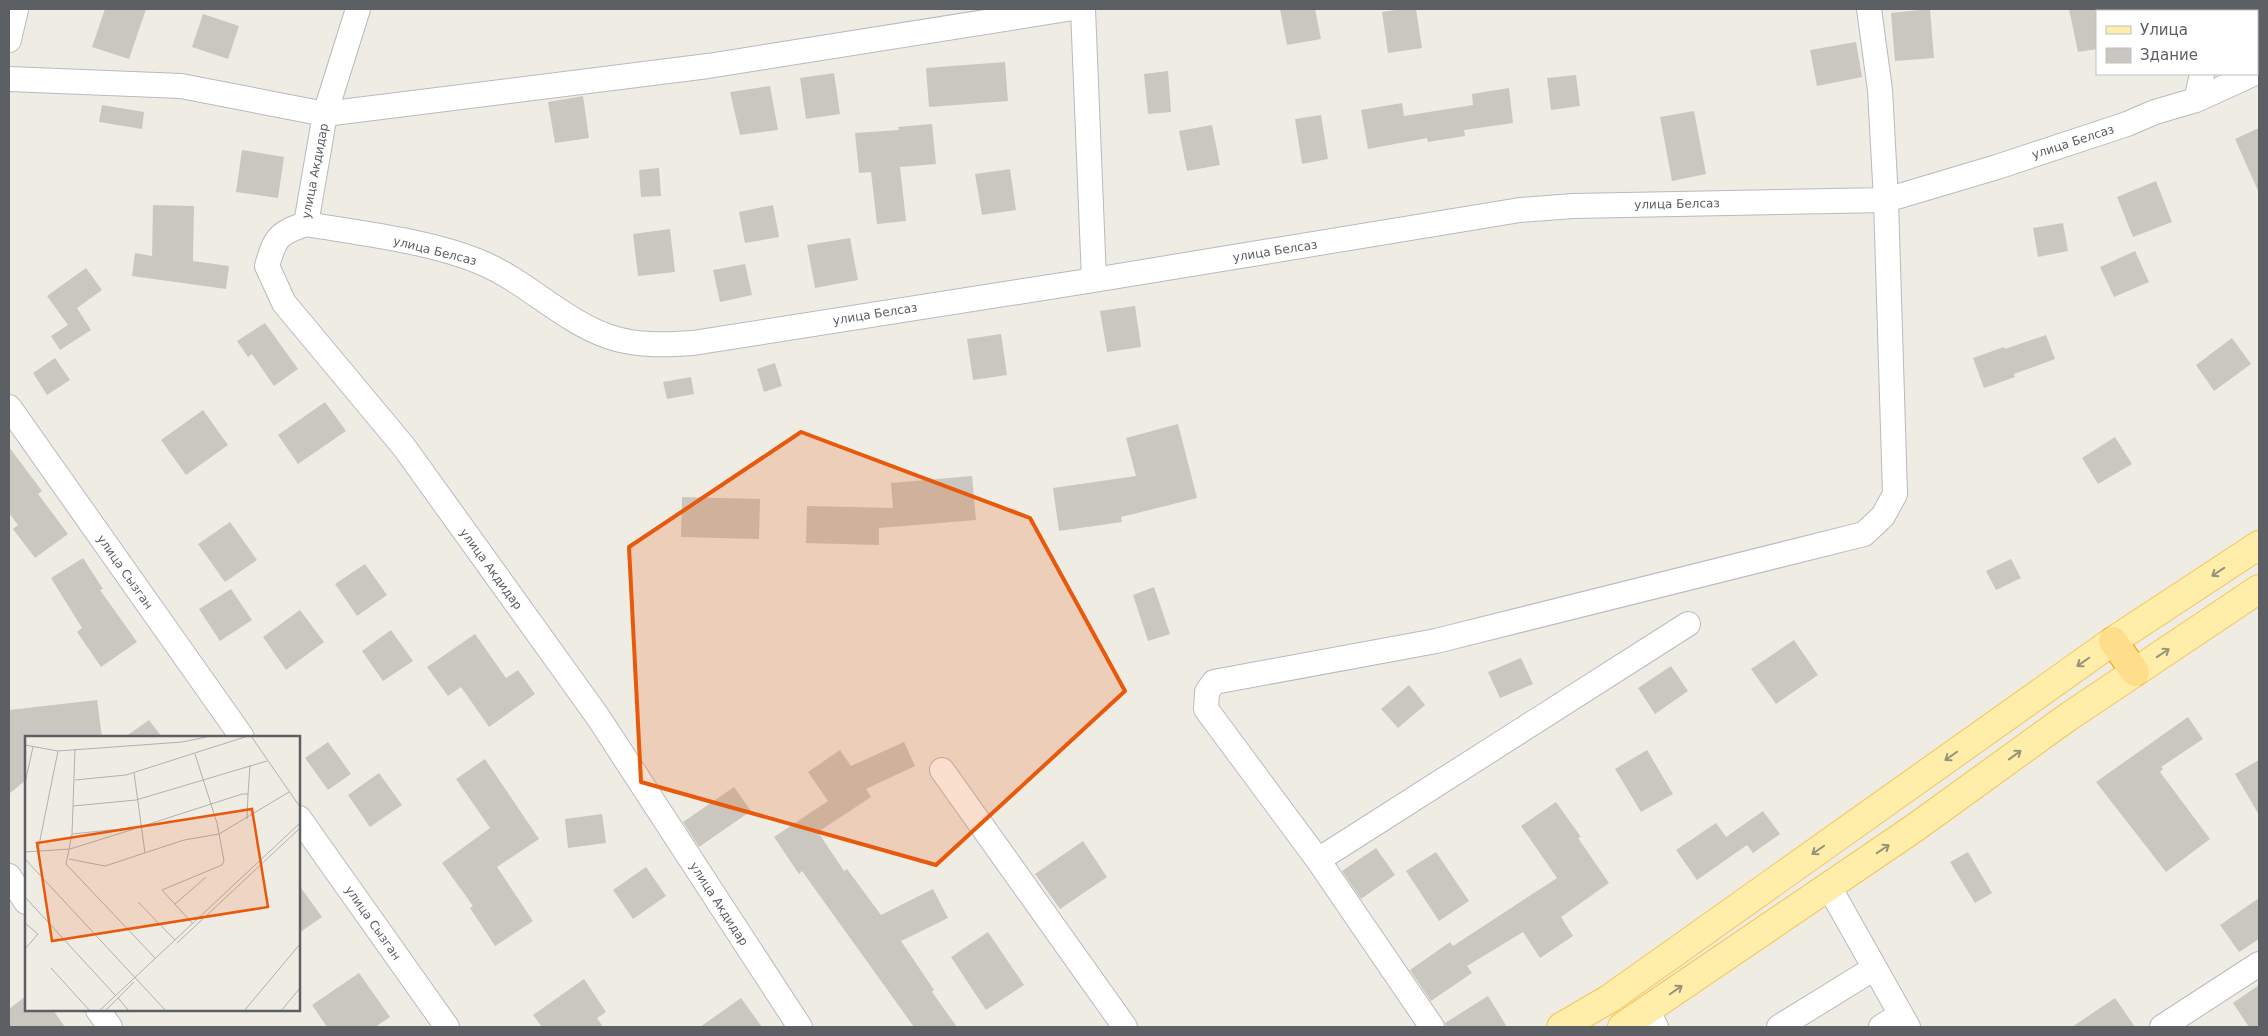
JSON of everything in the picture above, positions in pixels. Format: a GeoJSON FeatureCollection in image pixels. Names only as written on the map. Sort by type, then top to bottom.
{"type":"FeatureCollection","features":[{"type":"Feature","properties":{"kind":"highway"},"geometry":{"type":"LineString","coordinates":[[2113,641],[2135,672]]}},
{"type":"Feature","properties":{"kind":"main road"},"geometry":{"type":"LineString","coordinates":[[1561,1027],[1609,999],[2113,641],[2259,545]]}},
{"type":"Feature","properties":{"kind":"main road"},"geometry":{"type":"LineString","coordinates":[[1622,1027],[1652,1019],[1828,885],[1912,829],[2068,718],[2259,588]]}},
{"type":"Feature","properties":{"kind":"street"},"geometry":{"type":"LineString","coordinates":[[9,40],[16,9]]}},
{"type":"Feature","properties":{"kind":"street","name":"улица Акдидар"},"geometry":{"type":"LineString","coordinates":[[358,9],[325,114],[306,224],[284,231],[274,243],[266,266],[284,304],[404,447],[592,709],[800,1027]]}},
{"type":"Feature","properties":{"kind":"street"},"geometry":{"type":"LineString","coordinates":[[9,79],[181,86],[325,114],[708,66],[1066,9]]}},
{"type":"Feature","properties":{"kind":"street"},"geometry":{"type":"LineString","coordinates":[[1083,9],[1094,280]]}},
{"type":"Feature","properties":{"kind":"street"},"geometry":{"type":"LineString","coordinates":[[1432,1027],[1318,860],[1206,710],[1207,692],[1214,682],[1436,641],[1864,534],[1883,516],[1895,494],[1886,200],[1880,90],[1869,9]]}},
{"type":"Feature","properties":{"kind":"street"},"geometry":{"type":"LineString","coordinates":[[2196,100],[2202,75]]}},
{"type":"Feature","properties":{"kind":"street","name":"улица Белсаз"},"geometry":{"type":"LineString","coordinates":[[306,224],[438,249],[479,261],[513,278],[586,327],[607,336],[631,342],[662,345],[693,343],[1520,210],[1573,206],[1886,200],[1998,167],[2196,100],[2251,75]]}},
{"type":"Feature","properties":{"kind":"street","name":"улица Сызган"},"geometry":{"type":"LineString","coordinates":[[9,408],[241,736]]}},
{"type":"Feature","properties":{"kind":"street"},"geometry":{"type":"LineString","coordinates":[[1318,860],[1688,624]]}},
{"type":"Feature","properties":{"kind":"street"},"geometry":{"type":"LineString","coordinates":[[942,770],[1125,1027]]}},
{"type":"Feature","properties":{"kind":"street","name":"улица Сызган"},"geometry":{"type":"LineString","coordinates":[[300,819],[447,1027]]}},
{"type":"Feature","properties":{"kind":"street"},"geometry":{"type":"LineString","coordinates":[[9,876],[25,900]]}},
{"type":"Feature","properties":{"kind":"street"},"geometry":{"type":"LineString","coordinates":[[1828,885],[1873,969],[1896,1023]]}},
{"type":"Feature","properties":{"kind":"street"},"geometry":{"type":"LineString","coordinates":[[2162,1027],[2259,964]]}},
{"type":"Feature","properties":{"kind":"street"},"geometry":{"type":"LineString","coordinates":[[1779,1027],[1873,969]]}},
{"type":"Feature","properties":{"kind":"street"},"geometry":{"type":"LineString","coordinates":[[99,1011],[110,1027]]}},
{"type":"Feature","properties":{"kind":"highlighted area"},"geometry":{"type":"Polygon","coordinates":[[[801,432],[1030,518],[1125,691],[936,865],[641,782],[629,547],[801,432]]]}},
{"type":"Feature","properties":{"kind":"building"},"geometry":{"type":"Polygon","coordinates":[[[105,9],[146,9],[129,59],[92,47],[105,9]]]}},
{"type":"Feature","properties":{"kind":"building"},"geometry":{"type":"Polygon","coordinates":[[[1280,9],[1315,9],[1321,39],[1287,45],[1280,9]]]}},
{"type":"Feature","properties":{"kind":"building"},"geometry":{"type":"Polygon","coordinates":[[[1416,9],[1422,48],[1388,53],[1382,12],[1416,9]]]}},
{"type":"Feature","properties":{"kind":"building"},"geometry":{"type":"Polygon","coordinates":[[[1930,9],[1934,58],[1895,61],[1891,13],[1930,9]]]}},
{"type":"Feature","properties":{"kind":"building"},"geometry":{"type":"Polygon","coordinates":[[[2069,9],[2097,9],[2096,49],[2078,52],[2069,9]]]}},
{"type":"Feature","properties":{"kind":"building"},"geometry":{"type":"Polygon","coordinates":[[[203,14],[239,26],[228,59],[192,47],[203,14]]]}},
{"type":"Feature","properties":{"kind":"building"},"geometry":{"type":"Polygon","coordinates":[[[1856,42],[1862,77],[1817,86],[1810,50],[1856,42]]]}},
{"type":"Feature","properties":{"kind":"building"},"geometry":{"type":"Polygon","coordinates":[[[1005,62],[1008,101],[929,107],[926,68],[1005,62]]]}},
{"type":"Feature","properties":{"kind":"building"},"geometry":{"type":"Polygon","coordinates":[[[1168,71],[1171,112],[1148,114],[1144,74],[1168,71]]]}},
{"type":"Feature","properties":{"kind":"building"},"geometry":{"type":"Polygon","coordinates":[[[834,73],[840,114],[806,119],[800,78],[834,73]]]}},
{"type":"Feature","properties":{"kind":"building"},"geometry":{"type":"Polygon","coordinates":[[[1576,75],[1580,106],[1551,110],[1547,78],[1576,75]]]}},
{"type":"Feature","properties":{"kind":"building"},"geometry":{"type":"Polygon","coordinates":[[[770,86],[778,130],[740,135],[730,92],[770,86]]]}},
{"type":"Feature","properties":{"kind":"building"},"geometry":{"type":"Polygon","coordinates":[[[1509,88],[1513,123],[1464,130],[1465,136],[1428,142],[1427,138],[1368,149],[1361,110],[1402,103],[1404,116],[1473,105],[1472,94],[1509,88]]]}},
{"type":"Feature","properties":{"kind":"building"},"geometry":{"type":"Polygon","coordinates":[[[583,96],[589,138],[555,143],[548,102],[583,96]]]}},
{"type":"Feature","properties":{"kind":"building"},"geometry":{"type":"Polygon","coordinates":[[[102,105],[144,112],[142,129],[99,122],[102,105]]]}},
{"type":"Feature","properties":{"kind":"building"},"geometry":{"type":"Polygon","coordinates":[[[1694,111],[1706,174],[1672,181],[1660,117],[1694,111]]]}},
{"type":"Feature","properties":{"kind":"building"},"geometry":{"type":"Polygon","coordinates":[[[1321,115],[1328,159],[1302,164],[1295,119],[1321,115]]]}},
{"type":"Feature","properties":{"kind":"building"},"geometry":{"type":"Polygon","coordinates":[[[932,124],[936,164],[900,167],[906,221],[877,224],[871,172],[859,173],[855,133],[899,130],[898,127],[932,124]]]}},
{"type":"Feature","properties":{"kind":"building"},"geometry":{"type":"Polygon","coordinates":[[[1212,125],[1220,165],[1187,171],[1179,131],[1212,125]]]}},
{"type":"Feature","properties":{"kind":"building"},"geometry":{"type":"Polygon","coordinates":[[[2259,128],[2259,193],[2235,139],[2259,128]]]}},
{"type":"Feature","properties":{"kind":"building"},"geometry":{"type":"Polygon","coordinates":[[[242,150],[284,157],[278,198],[236,192],[242,150]]]}},
{"type":"Feature","properties":{"kind":"building"},"geometry":{"type":"Polygon","coordinates":[[[659,168],[661,196],[641,197],[639,170],[659,168]]]}},
{"type":"Feature","properties":{"kind":"building"},"geometry":{"type":"Polygon","coordinates":[[[1010,169],[1016,210],[982,215],[975,174],[1010,169]]]}},
{"type":"Feature","properties":{"kind":"building"},"geometry":{"type":"Polygon","coordinates":[[[2156,181],[2172,222],[2133,237],[2117,197],[2156,181]]]}},
{"type":"Feature","properties":{"kind":"building"},"geometry":{"type":"Polygon","coordinates":[[[153,205],[194,206],[193,261],[229,266],[226,289],[132,276],[135,253],[152,256],[153,205]]]}},
{"type":"Feature","properties":{"kind":"building"},"geometry":{"type":"Polygon","coordinates":[[[773,205],[779,237],[745,243],[739,212],[773,205]]]}},
{"type":"Feature","properties":{"kind":"building"},"geometry":{"type":"Polygon","coordinates":[[[2063,223],[2068,251],[2038,257],[2033,228],[2063,223]]]}},
{"type":"Feature","properties":{"kind":"building"},"geometry":{"type":"Polygon","coordinates":[[[670,229],[675,272],[638,276],[633,234],[670,229]]]}},
{"type":"Feature","properties":{"kind":"building"},"geometry":{"type":"Polygon","coordinates":[[[850,238],[858,280],[815,288],[807,245],[850,238]]]}},
{"type":"Feature","properties":{"kind":"building"},"geometry":{"type":"Polygon","coordinates":[[[2135,251],[2149,282],[2114,297],[2100,267],[2135,251]]]}},
{"type":"Feature","properties":{"kind":"building"},"geometry":{"type":"Polygon","coordinates":[[[745,264],[752,295],[720,302],[713,270],[745,264]]]}},
{"type":"Feature","properties":{"kind":"building"},"geometry":{"type":"Polygon","coordinates":[[[86,268],[102,290],[77,308],[91,330],[60,350],[51,336],[68,325],[47,296],[86,268]]]}},
{"type":"Feature","properties":{"kind":"building"},"geometry":{"type":"Polygon","coordinates":[[[1135,306],[1141,347],[1107,352],[1100,311],[1135,306]]]}},
{"type":"Feature","properties":{"kind":"building"},"geometry":{"type":"Polygon","coordinates":[[[265,323],[298,369],[274,386],[252,354],[248,357],[237,341],[265,323]]]}},
{"type":"Feature","properties":{"kind":"building"},"geometry":{"type":"Polygon","coordinates":[[[1001,334],[1007,375],[973,380],[967,339],[1001,334]]]}},
{"type":"Feature","properties":{"kind":"building"},"geometry":{"type":"Polygon","coordinates":[[[2046,335],[2055,359],[2014,374],[2015,377],[1984,388],[1973,358],[2046,335]]]}},
{"type":"Feature","properties":{"kind":"building"},"geometry":{"type":"Polygon","coordinates":[[[2232,338],[2251,364],[2214,391],[2196,365],[2232,338]]]}},
{"type":"Feature","properties":{"kind":"building"},"geometry":{"type":"Polygon","coordinates":[[[55,358],[70,380],[47,395],[33,373],[55,358]]]}},
{"type":"Feature","properties":{"kind":"building"},"geometry":{"type":"Polygon","coordinates":[[[775,363],[782,386],[764,392],[757,369],[775,363]]]}},
{"type":"Feature","properties":{"kind":"building"},"geometry":{"type":"Polygon","coordinates":[[[691,377],[694,394],[667,399],[663,382],[691,377]]]}},
{"type":"Feature","properties":{"kind":"building"},"geometry":{"type":"Polygon","coordinates":[[[325,402],[346,431],[298,464],[278,435],[325,402]]]}},
{"type":"Feature","properties":{"kind":"building"},"geometry":{"type":"Polygon","coordinates":[[[203,410],[228,445],[186,475],[161,440],[203,410]]]}},
{"type":"Feature","properties":{"kind":"building"},"geometry":{"type":"Polygon","coordinates":[[[1178,424],[1197,498],[1121,517],[1122,522],[1059,531],[1053,488],[1136,476],[1126,438],[1178,424]]]}},
{"type":"Feature","properties":{"kind":"building"},"geometry":{"type":"Polygon","coordinates":[[[2115,437],[2132,464],[2098,484],[2082,458],[2115,437]]]}},
{"type":"Feature","properties":{"kind":"building"},"geometry":{"type":"Polygon","coordinates":[[[9,447],[42,491],[38,494],[68,534],[35,558],[13,529],[18,525],[9,513],[9,447]]]}},
{"type":"Feature","properties":{"kind":"building"},"geometry":{"type":"Polygon","coordinates":[[[972,476],[976,520],[879,528],[879,545],[806,543],[807,506],[893,508],[891,483],[972,476]]]}},
{"type":"Feature","properties":{"kind":"building"},"geometry":{"type":"Polygon","coordinates":[[[682,497],[760,499],[759,539],[681,537],[682,497]]]}},
{"type":"Feature","properties":{"kind":"building"},"geometry":{"type":"Polygon","coordinates":[[[230,522],[257,560],[225,582],[198,544],[230,522]]]}},
{"type":"Feature","properties":{"kind":"building"},"geometry":{"type":"Polygon","coordinates":[[[83,558],[103,589],[100,590],[137,642],[101,667],[77,632],[82,628],[51,578],[83,558]]]}},
{"type":"Feature","properties":{"kind":"building"},"geometry":{"type":"Polygon","coordinates":[[[2011,559],[2021,578],[1996,590],[1986,571],[2011,559]]]}},
{"type":"Feature","properties":{"kind":"building"},"geometry":{"type":"Polygon","coordinates":[[[365,564],[387,595],[357,616],[335,584],[365,564]]]}},
{"type":"Feature","properties":{"kind":"building"},"geometry":{"type":"Polygon","coordinates":[[[1154,587],[1170,634],[1148,641],[1133,595],[1154,587]]]}},
{"type":"Feature","properties":{"kind":"building"},"geometry":{"type":"Polygon","coordinates":[[[231,589],[252,620],[220,641],[199,609],[231,589]]]}},
{"type":"Feature","properties":{"kind":"building"},"geometry":{"type":"Polygon","coordinates":[[[300,610],[324,642],[286,670],[263,637],[300,610]]]}},
{"type":"Feature","properties":{"kind":"building"},"geometry":{"type":"Polygon","coordinates":[[[391,630],[413,661],[383,681],[362,651],[391,630]]]}},
{"type":"Feature","properties":{"kind":"building"},"geometry":{"type":"Polygon","coordinates":[[[475,634],[506,678],[518,670],[535,694],[489,727],[461,687],[448,696],[427,667],[475,634]]]}},
{"type":"Feature","properties":{"kind":"building"},"geometry":{"type":"Polygon","coordinates":[[[1794,640],[1818,675],[1776,704],[1751,669],[1794,640]]]}},
{"type":"Feature","properties":{"kind":"building"},"geometry":{"type":"Polygon","coordinates":[[[1521,658],[1533,684],[1500,698],[1488,672],[1521,658]]]}},
{"type":"Feature","properties":{"kind":"building"},"geometry":{"type":"Polygon","coordinates":[[[1671,666],[1688,691],[1655,714],[1638,688],[1671,666]]]}},
{"type":"Feature","properties":{"kind":"building"},"geometry":{"type":"Polygon","coordinates":[[[1409,685],[1425,705],[1398,728],[1381,709],[1409,685]]]}},
{"type":"Feature","properties":{"kind":"building"},"geometry":{"type":"Polygon","coordinates":[[[97,700],[102,736],[25,736],[25,781],[9,794],[9,710],[97,700]]]}},
{"type":"Feature","properties":{"kind":"building"},"geometry":{"type":"Polygon","coordinates":[[[2188,717],[2203,739],[2161,767],[2163,769],[2160,772],[2210,839],[2166,872],[2096,782],[2188,717]]]}},
{"type":"Feature","properties":{"kind":"building"},"geometry":{"type":"Polygon","coordinates":[[[149,720],[161,736],[126,736],[149,720]]]}},
{"type":"Feature","properties":{"kind":"building"},"geometry":{"type":"Polygon","coordinates":[[[328,742],[351,774],[328,790],[305,758],[328,742]]]}},
{"type":"Feature","properties":{"kind":"building"},"geometry":{"type":"Polygon","coordinates":[[[904,742],[915,766],[866,789],[871,797],[818,832],[844,871],[847,869],[881,915],[933,889],[948,918],[901,941],[934,990],[932,992],[957,1027],[914,1027],[802,871],[799,874],[774,837],[828,801],[808,772],[840,750],[851,766],[904,742]]]}},
{"type":"Feature","properties":{"kind":"building"},"geometry":{"type":"Polygon","coordinates":[[[1647,750],[1673,794],[1641,812],[1615,769],[1647,750]]]}},
{"type":"Feature","properties":{"kind":"building"},"geometry":{"type":"Polygon","coordinates":[[[485,759],[539,839],[497,867],[533,921],[495,946],[470,908],[473,906],[442,863],[490,828],[456,779],[485,759]]]}},
{"type":"Feature","properties":{"kind":"building"},"geometry":{"type":"Polygon","coordinates":[[[2259,760],[2259,815],[2235,774],[2259,760]]]}},
{"type":"Feature","properties":{"kind":"building"},"geometry":{"type":"Polygon","coordinates":[[[379,773],[402,805],[370,827],[348,795],[379,773]]]}},
{"type":"Feature","properties":{"kind":"building"},"geometry":{"type":"Polygon","coordinates":[[[734,787],[751,811],[699,847],[683,822],[734,787]]]}},
{"type":"Feature","properties":{"kind":"building"},"geometry":{"type":"Polygon","coordinates":[[[1556,802],[1581,837],[1578,838],[1609,883],[1561,917],[1573,936],[1540,958],[1523,932],[1467,966],[1472,973],[1431,1001],[1410,970],[1450,942],[1453,946],[1557,878],[1521,826],[1556,802]]]}},
{"type":"Feature","properties":{"kind":"building"},"geometry":{"type":"Polygon","coordinates":[[[1763,811],[1780,834],[1753,853],[1747,845],[1697,880],[1676,850],[1716,823],[1726,837],[1763,811]]]}},
{"type":"Feature","properties":{"kind":"building"},"geometry":{"type":"Polygon","coordinates":[[[602,814],[606,843],[568,848],[565,819],[602,814]]]}},
{"type":"Feature","properties":{"kind":"building"},"geometry":{"type":"Polygon","coordinates":[[[1083,841],[1107,877],[1060,909],[1035,874],[1083,841]]]}},
{"type":"Feature","properties":{"kind":"building"},"geometry":{"type":"Polygon","coordinates":[[[1376,848],[1395,875],[1361,899],[1342,871],[1376,848]]]}},
{"type":"Feature","properties":{"kind":"building"},"geometry":{"type":"Polygon","coordinates":[[[1436,852],[1469,901],[1439,921],[1406,871],[1436,852]]]}},
{"type":"Feature","properties":{"kind":"building"},"geometry":{"type":"Polygon","coordinates":[[[1968,852],[1992,893],[1975,903],[1950,862],[1968,852]]]}},
{"type":"Feature","properties":{"kind":"building"},"geometry":{"type":"Polygon","coordinates":[[[646,867],[666,896],[633,919],[613,890],[646,867]]]}},
{"type":"Feature","properties":{"kind":"building"},"geometry":{"type":"Polygon","coordinates":[[[300,886],[322,917],[300,932],[300,886]]]}},
{"type":"Feature","properties":{"kind":"building"},"geometry":{"type":"Polygon","coordinates":[[[2259,898],[2259,939],[2239,952],[2220,925],[2259,898]]]}},
{"type":"Feature","properties":{"kind":"building"},"geometry":{"type":"Polygon","coordinates":[[[988,932],[1024,985],[986,1010],[951,957],[988,932]]]}},
{"type":"Feature","properties":{"kind":"building"},"geometry":{"type":"Polygon","coordinates":[[[359,973],[390,1017],[375,1027],[327,1027],[312,1005],[359,973]]]}},
{"type":"Feature","properties":{"kind":"building"},"geometry":{"type":"Polygon","coordinates":[[[584,979],[606,1012],[597,1018],[603,1027],[542,1027],[533,1015],[584,979]]]}},
{"type":"Feature","properties":{"kind":"building"},"geometry":{"type":"Polygon","coordinates":[[[2259,985],[2259,1027],[2249,1027],[2233,1003],[2259,985]]]}},
{"type":"Feature","properties":{"kind":"building"},"geometry":{"type":"Polygon","coordinates":[[[1488,996],[1507,1027],[1446,1027],[1445,1023],[1488,996]]]}},
{"type":"Feature","properties":{"kind":"building"},"geometry":{"type":"Polygon","coordinates":[[[25,997],[25,1011],[54,1011],[65,1027],[9,1027],[9,1009],[25,997]]]}},
{"type":"Feature","properties":{"kind":"building"},"geometry":{"type":"Polygon","coordinates":[[[741,998],[762,1027],[700,1027],[741,998]]]}},
{"type":"Feature","properties":{"kind":"building"},"geometry":{"type":"Polygon","coordinates":[[[2115,998],[2135,1027],[2072,1027],[2115,998]]]}}]}
